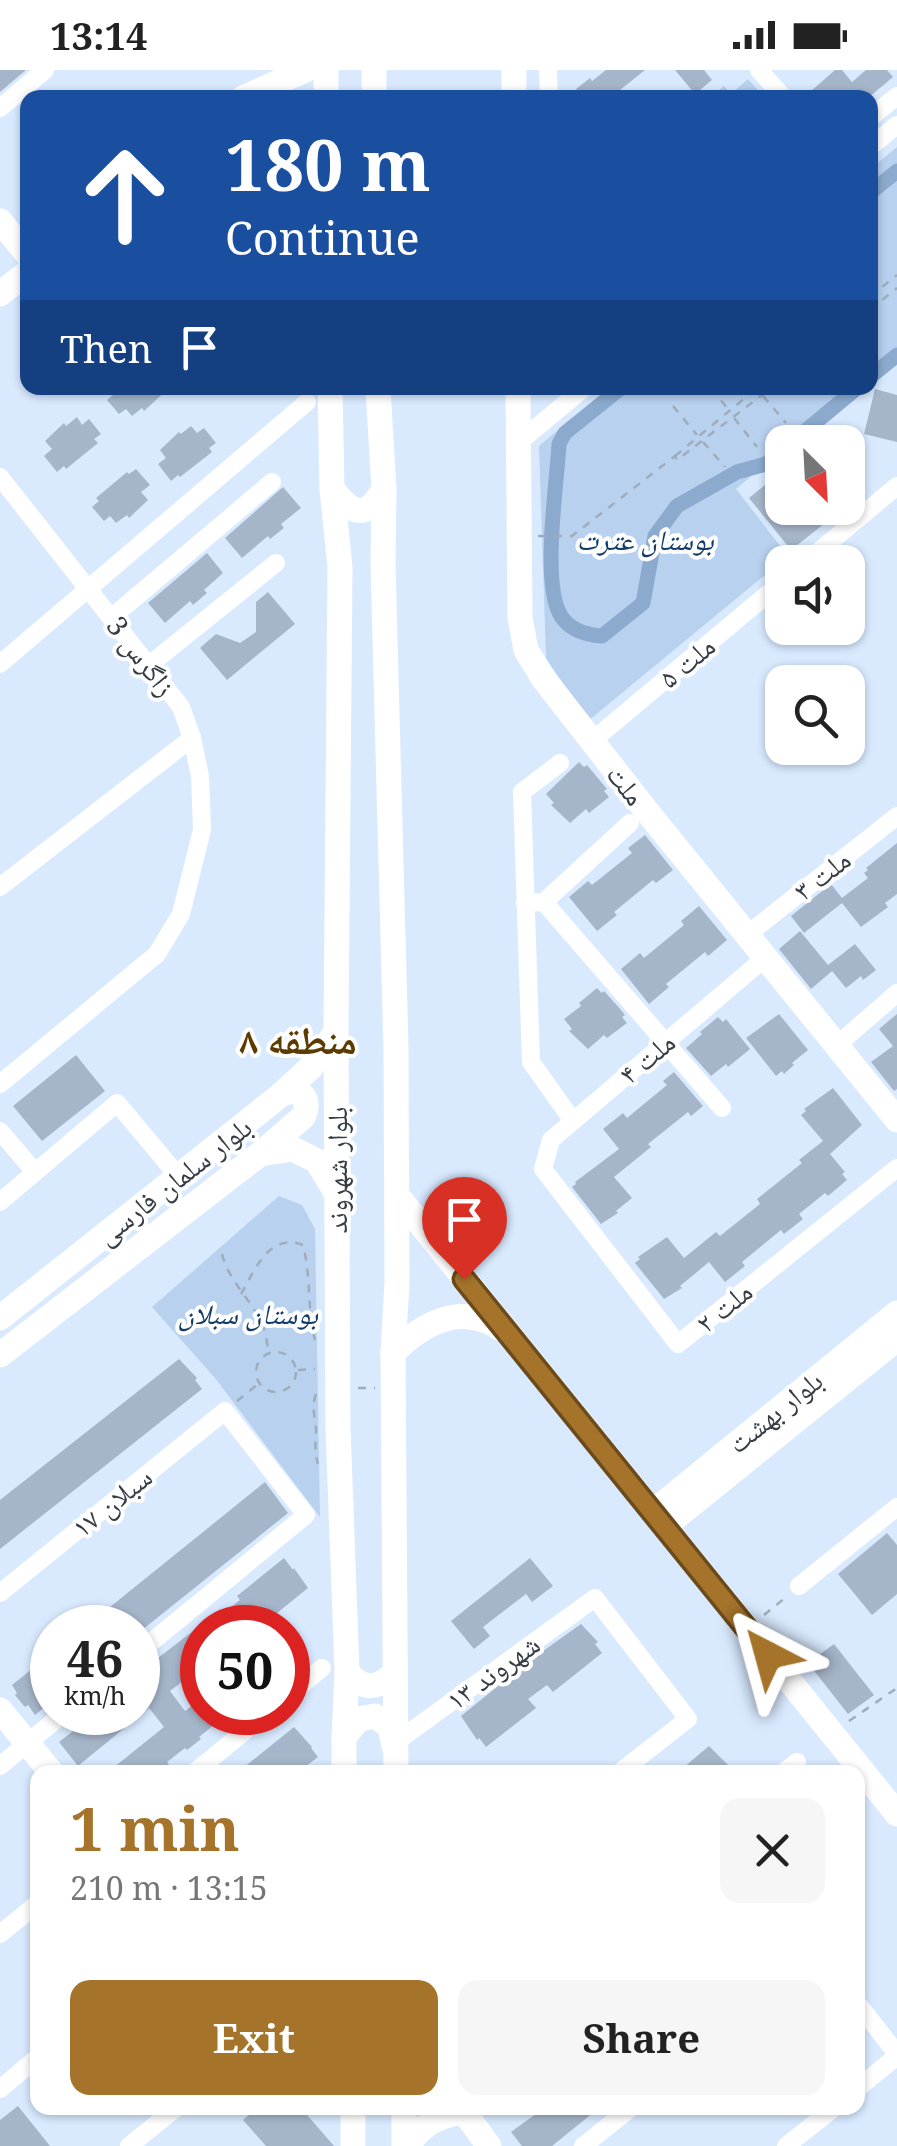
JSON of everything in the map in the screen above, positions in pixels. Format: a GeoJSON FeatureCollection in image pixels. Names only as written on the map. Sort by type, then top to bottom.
{"type":"FeatureCollection","features":[{"type":"Feature","properties":{"kind":"main road"},"geometry":{"type":"LineString","coordinates":[[260,90],[305,70]]}},
{"type":"Feature","properties":{"kind":"main road"},"geometry":{"type":"LineString","coordinates":[[0,221],[20,245]]}},
{"type":"Feature","properties":{"kind":"main road"},"geometry":{"type":"LineString","coordinates":[[0,294],[20,278]]}},
{"type":"Feature","properties":{"kind":"main road","name":"بلوار شهروند"},"geometry":{"type":"LineString","coordinates":[[330,395],[332,489],[340,567],[337,1194],[329,1387],[334,1670],[344,1765]]}},
{"type":"Feature","properties":{"kind":"main road"},"geometry":{"type":"LineString","coordinates":[[378,395],[384,488],[396,1049],[397,1282],[393,1353],[396,1755]]}},
{"type":"Feature","properties":{"kind":"main road","name":"ملت"},"geometry":{"type":"LineString","coordinates":[[518,395],[520,618],[526,650],[592,741],[897,1120]]}},
{"type":"Feature","properties":{"kind":"main road"},"geometry":{"type":"LineString","coordinates":[[332,489],[350,509],[360,510],[376,503],[384,488]]}},
{"type":"Feature","properties":{"kind":"main road"},"geometry":{"type":"LineString","coordinates":[[340,567],[352,558],[362,557],[383,563]]}},
{"type":"Feature","properties":{"kind":"main road","name":"بلوار سلمان فارسی"},"geometry":{"type":"LineString","coordinates":[[0,1318],[282,1094],[311,1067],[336,1032]]}},
{"type":"Feature","properties":{"kind":"main road"},"geometry":{"type":"LineString","coordinates":[[260,1154],[308,1109],[307,1099],[300,1092],[282,1094]]}},
{"type":"Feature","properties":{"kind":"main road","name":"بلوار سلمان فارسی"},"geometry":{"type":"LineString","coordinates":[[0,1355],[260,1154],[293,1149],[318,1161],[337,1194]]}},
{"type":"Feature","properties":{"kind":"main road"},"geometry":{"type":"LineString","coordinates":[[397,1196],[858,1765]]}},
{"type":"Feature","properties":{"kind":"main road","name":"بلوار بهشت"},"geometry":{"type":"LineString","coordinates":[[659,1519],[897,1313]]}},
{"type":"Feature","properties":{"kind":"main road"},"geometry":{"type":"LineString","coordinates":[[393,1353],[425,1326],[446,1319],[468,1316],[490,1322],[509,1335]]}},
{"type":"Feature","properties":{"kind":"main road","name":"بلوار بهشت"},"geometry":{"type":"LineString","coordinates":[[659,1519],[897,1339]]}},
{"type":"Feature","properties":{"kind":"main road"},"geometry":{"type":"LineString","coordinates":[[334,1670],[371,1686],[383,1684],[395,1673]]}},
{"type":"Feature","properties":{"kind":"main road"},"geometry":{"type":"LineString","coordinates":[[0,1710],[44,1765]]}},
{"type":"Feature","properties":{"kind":"main road"},"geometry":{"type":"LineString","coordinates":[[344,1737],[359,1719],[375,1716],[390,1727],[396,1755]]}},
{"type":"Feature","properties":{"kind":"main road"},"geometry":{"type":"LineString","coordinates":[[865,1774],[897,1814]]}},
{"type":"Feature","properties":{"kind":"main road"},"geometry":{"type":"LineString","coordinates":[[352,2146],[353,2115]]}},
{"type":"Feature","properties":{"kind":"main road"},"geometry":{"type":"LineString","coordinates":[[404,2115],[406,2146]]}},
{"type":"Feature","properties":{"kind":"main road"},"geometry":{"type":"LineString","coordinates":[[406,2146],[421,2129],[446,2115]]}},
{"type":"Feature","properties":{"kind":"main road"},"geometry":{"type":"LineString","coordinates":[[466,2115],[489,2146]]}},
{"type":"Feature","properties":{"kind":"street"},"geometry":{"type":"LineString","coordinates":[[21,90],[45,70]]}},
{"type":"Feature","properties":{"kind":"street"},"geometry":{"type":"LineString","coordinates":[[0,108],[20,91]]}},
{"type":"Feature","properties":{"kind":"street"},"geometry":{"type":"LineString","coordinates":[[519,442],[576,395]]}},
{"type":"Feature","properties":{"kind":"street"},"geometry":{"type":"LineString","coordinates":[[0,664],[306,402]]}},
{"type":"Feature","properties":{"kind":"street","name":"زاگرس 3"},"geometry":{"type":"LineString","coordinates":[[0,479],[181,707],[200,776],[202,830],[181,914],[158,954],[0,1084]]}},
{"type":"Feature","properties":{"kind":"street"},"geometry":{"type":"LineString","coordinates":[[110,618],[272,482]]}},
{"type":"Feature","properties":{"kind":"street"},"geometry":{"type":"LineString","coordinates":[[826,545],[897,486]]}},
{"type":"Feature","properties":{"kind":"street"},"geometry":{"type":"LineString","coordinates":[[148,666],[276,563]]}},
{"type":"Feature","properties":{"kind":"street","name":"ملت ۵"},"geometry":{"type":"LineString","coordinates":[[592,741],[765,596]]}},
{"type":"Feature","properties":{"kind":"street"},"geometry":{"type":"LineString","coordinates":[[0,887],[192,738]]}},
{"type":"Feature","properties":{"kind":"street"},"geometry":{"type":"LineString","coordinates":[[560,763],[522,792],[535,902],[531,1062],[574,1121]]}},
{"type":"Feature","properties":{"kind":"street","name":"ملت ۳"},"geometry":{"type":"LineString","coordinates":[[747,935],[897,816]]}},
{"type":"Feature","properties":{"kind":"street"},"geometry":{"type":"LineString","coordinates":[[535,902],[630,823]]}},
{"type":"Feature","properties":{"kind":"street"},"geometry":{"type":"LineString","coordinates":[[535,902],[667,1042],[722,1108]]}},
{"type":"Feature","properties":{"kind":"street","name":"ملت ۴"},"geometry":{"type":"LineString","coordinates":[[543,1168],[550,1140],[766,958]]}},
{"type":"Feature","properties":{"kind":"street"},"geometry":{"type":"LineString","coordinates":[[836,1046],[897,992]]}},
{"type":"Feature","properties":{"kind":"street"},"geometry":{"type":"LineString","coordinates":[[0,1202],[117,1103],[179,1176]]}},
{"type":"Feature","properties":{"kind":"street"},"geometry":{"type":"LineString","coordinates":[[0,1131],[35,1172]]}},
{"type":"Feature","properties":{"kind":"street","name":"ملت ۲"},"geometry":{"type":"LineString","coordinates":[[543,1168],[678,1344],[897,1168]]}},
{"type":"Feature","properties":{"kind":"street"},"geometry":{"type":"LineString","coordinates":[[160,1636],[306,1516],[225,1411]]}},
{"type":"Feature","properties":{"kind":"street","name":"سبلان ۱۷"},"geometry":{"type":"LineString","coordinates":[[0,1592],[225,1411]]}},
{"type":"Feature","properties":{"kind":"street"},"geometry":{"type":"LineString","coordinates":[[800,1586],[897,1507]]}},
{"type":"Feature","properties":{"kind":"street","name":"شهروند ۱۳"},"geometry":{"type":"LineString","coordinates":[[396,1755],[594,1598],[688,1719],[629,1765]]}},
{"type":"Feature","properties":{"kind":"street"},"geometry":{"type":"LineString","coordinates":[[310,1684],[334,1670]]}},
{"type":"Feature","properties":{"kind":"street"},"geometry":{"type":"LineString","coordinates":[[0,1766],[38,1735]]}},
{"type":"Feature","properties":{"kind":"street"},"geometry":{"type":"LineString","coordinates":[[204,1765],[240,1735]]}},
{"type":"Feature","properties":{"kind":"street"},"geometry":{"type":"LineString","coordinates":[[0,1934],[30,1910]]}},
{"type":"Feature","properties":{"kind":"street"},"geometry":{"type":"LineString","coordinates":[[865,2013],[897,2055],[865,2082]]}},
{"type":"Feature","properties":{"kind":"street"},"geometry":{"type":"LineString","coordinates":[[0,2089],[30,2065]]}},
{"type":"Feature","properties":{"kind":"street"},"geometry":{"type":"LineString","coordinates":[[130,2146],[168,2115]]}},
{"type":"Feature","properties":{"kind":"street"},"geometry":{"type":"LineString","coordinates":[[583,2146],[623,2115]]}},
{"type":"Feature","properties":{"kind":"street"},"geometry":{"type":"LineString","coordinates":[[786,2146],[825,2115]]}},
{"type":"Feature","properties":{"kind":"path"},"geometry":{"type":"LineString","coordinates":[[716,395],[729,411]]}},
{"type":"Feature","properties":{"kind":"path"},"geometry":{"type":"LineString","coordinates":[[547,536],[572,536],[748,395]]}},
{"type":"Feature","properties":{"kind":"path"},"geometry":{"type":"LineString","coordinates":[[674,456],[677,460],[762,395],[786,424]]}},
{"type":"Feature","properties":{"kind":"path"},"geometry":{"type":"LineString","coordinates":[[674,406],[698,436]]}},
{"type":"Feature","properties":{"kind":"path"},"geometry":{"type":"LineString","coordinates":[[733,417],[757,447]]}},
{"type":"Feature","properties":{"kind":"path"},"geometry":{"type":"LineString","coordinates":[[702,440],[724,468]]}},
{"type":"Feature","properties":{"kind":"path"},"geometry":{"type":"LineString","coordinates":[[241,1294],[260,1258],[271,1249],[286,1243],[303,1245],[310,1328],[320,1359]]}},
{"type":"Feature","properties":{"kind":"path"},"geometry":{"type":"LineString","coordinates":[[222,1254],[241,1294],[264,1327],[269,1352]]}},
{"type":"Feature","properties":{"kind":"path"},"geometry":{"type":"LineString","coordinates":[[269,1352],[281,1352],[292,1358],[297,1370],[288,1389],[277,1392],[259,1383],[255,1372],[259,1360],[269,1352]]}},
{"type":"Feature","properties":{"kind":"path"},"geometry":{"type":"LineString","coordinates":[[297,1370],[320,1368]]}},
{"type":"Feature","properties":{"kind":"path"},"geometry":{"type":"LineString","coordinates":[[225,1411],[259,1383]]}},
{"type":"Feature","properties":{"kind":"path"},"geometry":{"type":"LineString","coordinates":[[318,1464],[312,1404],[329,1387],[393,1387]]}},
{"type":"Feature","properties":{"kind":"path"},"geometry":{"type":"LineString","coordinates":[[748,1629],[800,1586]]}},
{"type":"Feature","properties":{"kind":"green space"},"geometry":{"type":"Polygon","coordinates":[[[748,79],[758,90],[736,90],[748,79]]]}},
{"type":"Feature","properties":{"kind":"green space"},"geometry":{"type":"Polygon","coordinates":[[[897,147],[897,355],[878,371],[878,162],[897,147]]]}},
{"type":"Feature","properties":{"kind":"green space","name":"بوستان عترت"},"geometry":{"type":"Polygon","coordinates":[[[600,395],[849,395],[813,425],[765,425],[765,464],[736,489],[779,545],[765,545],[765,575],[588,721],[546,658],[539,446],[600,395]]]}},
{"type":"Feature","properties":{"kind":"green space","name":"بوستان سبلان"},"geometry":{"type":"Polygon","coordinates":[[[279,1196],[302,1205],[315,1229],[320,1517],[215,1378],[152,1307],[279,1196]]]}},
{"type":"Feature","properties":{"kind":"building"},"geometry":{"type":"Polygon","coordinates":[[[0,70],[26,70],[0,92],[0,70]]]}},
{"type":"Feature","properties":{"kind":"building"},"geometry":{"type":"Polygon","coordinates":[[[606,70],[645,70],[620,90],[576,89],[590,78],[592,81],[606,70]]]}},
{"type":"Feature","properties":{"kind":"building"},"geometry":{"type":"Polygon","coordinates":[[[675,70],[704,70],[712,80],[700,90],[692,90],[675,70]]]}},
{"type":"Feature","properties":{"kind":"building"},"geometry":{"type":"Polygon","coordinates":[[[835,70],[842,70],[852,82],[866,70],[887,70],[893,77],[878,90],[812,90],[835,70]]]}},
{"type":"Feature","properties":{"kind":"building"},"geometry":{"type":"Polygon","coordinates":[[[878,390],[897,395],[897,442],[865,434],[878,390]]]}},
{"type":"Feature","properties":{"kind":"building"},"geometry":{"type":"Polygon","coordinates":[[[113,395],[161,395],[132,416],[126,409],[119,414],[107,400],[113,395]]]}},
{"type":"Feature","properties":{"kind":"building"},"geometry":{"type":"Polygon","coordinates":[[[77,417],[82,425],[89,419],[101,434],[94,439],[98,443],[57,472],[44,456],[52,449],[45,441],[77,417]]]}},
{"type":"Feature","properties":{"kind":"building"},"geometry":{"type":"Polygon","coordinates":[[[191,426],[197,433],[204,428],[216,443],[209,448],[212,452],[171,481],[158,464],[166,458],[160,450],[191,426]]]}},
{"type":"Feature","properties":{"kind":"building"},"geometry":{"type":"Polygon","coordinates":[[[136,469],[150,485],[141,492],[148,500],[129,518],[127,515],[116,523],[110,516],[104,521],[92,507],[99,501],[96,498],[136,469]]]}},
{"type":"Feature","properties":{"kind":"building"},"geometry":{"type":"Polygon","coordinates":[[[765,485],[765,518],[749,498],[765,485]]]}},
{"type":"Feature","properties":{"kind":"building"},"geometry":{"type":"Polygon","coordinates":[[[283,487],[301,508],[281,524],[284,528],[242,558],[225,538],[283,487]]]}},
{"type":"Feature","properties":{"kind":"building"},"geometry":{"type":"Polygon","coordinates":[[[771,525],[823,525],[797,545],[787,545],[771,525]]]}},
{"type":"Feature","properties":{"kind":"building"},"geometry":{"type":"Polygon","coordinates":[[[207,553],[223,573],[204,590],[207,593],[193,605],[190,601],[165,623],[148,603],[207,553]]]}},
{"type":"Feature","properties":{"kind":"building"},"geometry":{"type":"Polygon","coordinates":[[[268,592],[295,624],[227,680],[200,648],[216,634],[240,643],[256,632],[256,602],[268,592]]]}},
{"type":"Feature","properties":{"kind":"building"},"geometry":{"type":"Polygon","coordinates":[[[579,762],[587,765],[609,797],[570,823],[551,805],[554,803],[546,794],[579,762]]]}},
{"type":"Feature","properties":{"kind":"building"},"geometry":{"type":"Polygon","coordinates":[[[645,835],[673,870],[656,883],[653,880],[597,931],[569,897],[588,881],[592,885],[632,853],[628,848],[645,835]]]}},
{"type":"Feature","properties":{"kind":"building"},"geometry":{"type":"Polygon","coordinates":[[[897,843],[897,894],[885,903],[888,907],[861,927],[842,903],[804,933],[791,916],[831,884],[842,898],[868,878],[866,868],[897,843]]]}},
{"type":"Feature","properties":{"kind":"building"},"geometry":{"type":"Polygon","coordinates":[[[699,906],[727,940],[708,956],[705,952],[666,984],[669,987],[649,1004],[621,969],[640,953],[644,958],[684,925],[681,921],[699,906]]]}},
{"type":"Feature","properties":{"kind":"building"},"geometry":{"type":"Polygon","coordinates":[[[800,931],[828,965],[855,944],[876,970],[846,988],[832,971],[811,989],[779,949],[800,931]]]}},
{"type":"Feature","properties":{"kind":"building"},"geometry":{"type":"Polygon","coordinates":[[[597,988],[621,1010],[627,1023],[588,1049],[569,1031],[572,1029],[564,1019],[597,988]]]}},
{"type":"Feature","properties":{"kind":"building"},"geometry":{"type":"Polygon","coordinates":[[[779,1014],[808,1050],[784,1074],[782,1071],[776,1076],[746,1038],[779,1014]]]}},
{"type":"Feature","properties":{"kind":"building"},"geometry":{"type":"Polygon","coordinates":[[[897,1014],[894,1091],[871,1062],[893,1046],[879,1029],[897,1014]]]}},
{"type":"Feature","properties":{"kind":"building"},"geometry":{"type":"Polygon","coordinates":[[[718,1017],[723,1022],[726,1019],[750,1049],[711,1076],[686,1048],[718,1017]]]}},
{"type":"Feature","properties":{"kind":"building"},"geometry":{"type":"Polygon","coordinates":[[[76,1055],[105,1091],[42,1141],[13,1106],[76,1055]]]}},
{"type":"Feature","properties":{"kind":"building"},"geometry":{"type":"Polygon","coordinates":[[[674,1072],[703,1106],[691,1116],[688,1112],[614,1177],[632,1198],[601,1224],[572,1187],[619,1149],[603,1129],[623,1113],[627,1118],[667,1085],[663,1081],[674,1072]]]}},
{"type":"Feature","properties":{"kind":"building"},"geometry":{"type":"Polygon","coordinates":[[[833,1088],[862,1125],[830,1154],[847,1180],[799,1214],[803,1219],[784,1234],[781,1230],[742,1262],[745,1266],[725,1282],[709,1262],[664,1299],[635,1263],[638,1257],[667,1237],[684,1258],[760,1204],[757,1199],[823,1141],[801,1115],[833,1088]]]}},
{"type":"Feature","properties":{"kind":"building"},"geometry":{"type":"Polygon","coordinates":[[[179,1359],[202,1389],[0,1549],[0,1500],[179,1359]]]}},
{"type":"Feature","properties":{"kind":"building"},"geometry":{"type":"Polygon","coordinates":[[[265,1482],[288,1513],[160,1616],[160,1605],[113,1605],[265,1482]]]}},
{"type":"Feature","properties":{"kind":"building"},"geometry":{"type":"Polygon","coordinates":[[[887,1533],[897,1545],[897,1594],[872,1615],[838,1574],[887,1533]]]}},
{"type":"Feature","properties":{"kind":"building"},"geometry":{"type":"Polygon","coordinates":[[[284,1558],[308,1588],[287,1605],[234,1605],[240,1600],[237,1596],[284,1558]]]}},
{"type":"Feature","properties":{"kind":"building"},"geometry":{"type":"Polygon","coordinates":[[[530,1558],[553,1586],[532,1602],[526,1594],[483,1627],[490,1636],[474,1649],[451,1621],[530,1558]]]}},
{"type":"Feature","properties":{"kind":"building"},"geometry":{"type":"Polygon","coordinates":[[[581,1624],[598,1642],[595,1644],[602,1653],[553,1692],[547,1685],[528,1699],[536,1708],[486,1747],[477,1740],[461,1716],[581,1624]]]}},
{"type":"Feature","properties":{"kind":"building"},"geometry":{"type":"Polygon","coordinates":[[[180,1641],[180,1683],[170,1691],[180,1704],[180,1735],[201,1735],[201,1739],[168,1765],[117,1765],[154,1735],[160,1735],[164,1727],[160,1722],[160,1656],[180,1641]]]}},
{"type":"Feature","properties":{"kind":"building"},"geometry":{"type":"Polygon","coordinates":[[[834,1644],[874,1695],[848,1714],[808,1663],[834,1644]]]}},
{"type":"Feature","properties":{"kind":"building"},"geometry":{"type":"Polygon","coordinates":[[[30,1671],[30,1708],[15,1695],[12,1685],[30,1671]]]}},
{"type":"Feature","properties":{"kind":"building"},"geometry":{"type":"Polygon","coordinates":[[[68,1735],[116,1735],[79,1765],[59,1742],[68,1735]]]}},
{"type":"Feature","properties":{"kind":"building"},"geometry":{"type":"Polygon","coordinates":[[[284,1735],[301,1735],[318,1757],[307,1765],[247,1765],[284,1735]]]}},
{"type":"Feature","properties":{"kind":"building"},"geometry":{"type":"Polygon","coordinates":[[[709,1746],[728,1765],[686,1765],[709,1746]]]}},
{"type":"Feature","properties":{"kind":"building"},"geometry":{"type":"Polygon","coordinates":[[[18,2106],[50,2146],[0,2146],[0,2120],[18,2106]]]}},
{"type":"Feature","properties":{"kind":"building"},"geometry":{"type":"Polygon","coordinates":[[[249,2115],[307,2115],[334,2146],[266,2146],[243,2120],[249,2115]]]}},
{"type":"Feature","properties":{"kind":"building"},"geometry":{"type":"Polygon","coordinates":[[[534,2115],[590,2115],[552,2146],[522,2146],[511,2132],[534,2115]]]}},
{"type":"Feature","properties":{"kind":"waterway"},"geometry":{"type":"LineString","coordinates":[[878,186],[897,171]]}},
{"type":"Feature","properties":{"kind":"waterway"},"geometry":{"type":"LineString","coordinates":[[878,370],[897,355]]}},
{"type":"Feature","properties":{"kind":"waterway"},"geometry":{"type":"LineString","coordinates":[[612,395],[565,433],[559,444],[552,581],[561,616],[579,631],[602,636],[643,603],[655,536],[677,506],[737,472],[765,464]]}},
{"type":"Feature","properties":{"kind":"waterway"},"geometry":{"type":"LineString","coordinates":[[812,425],[849,395]]}},
{"type":"Feature","properties":{"kind":"district","name":"منطقه ۸"},"geometry":{"type":"Point","coordinates":[298,1041]}},
{"type":"Feature","properties":{"kind":"route"},"geometry":{"type":"LineString","coordinates":[[464,1279],[768,1655]]}}]}
